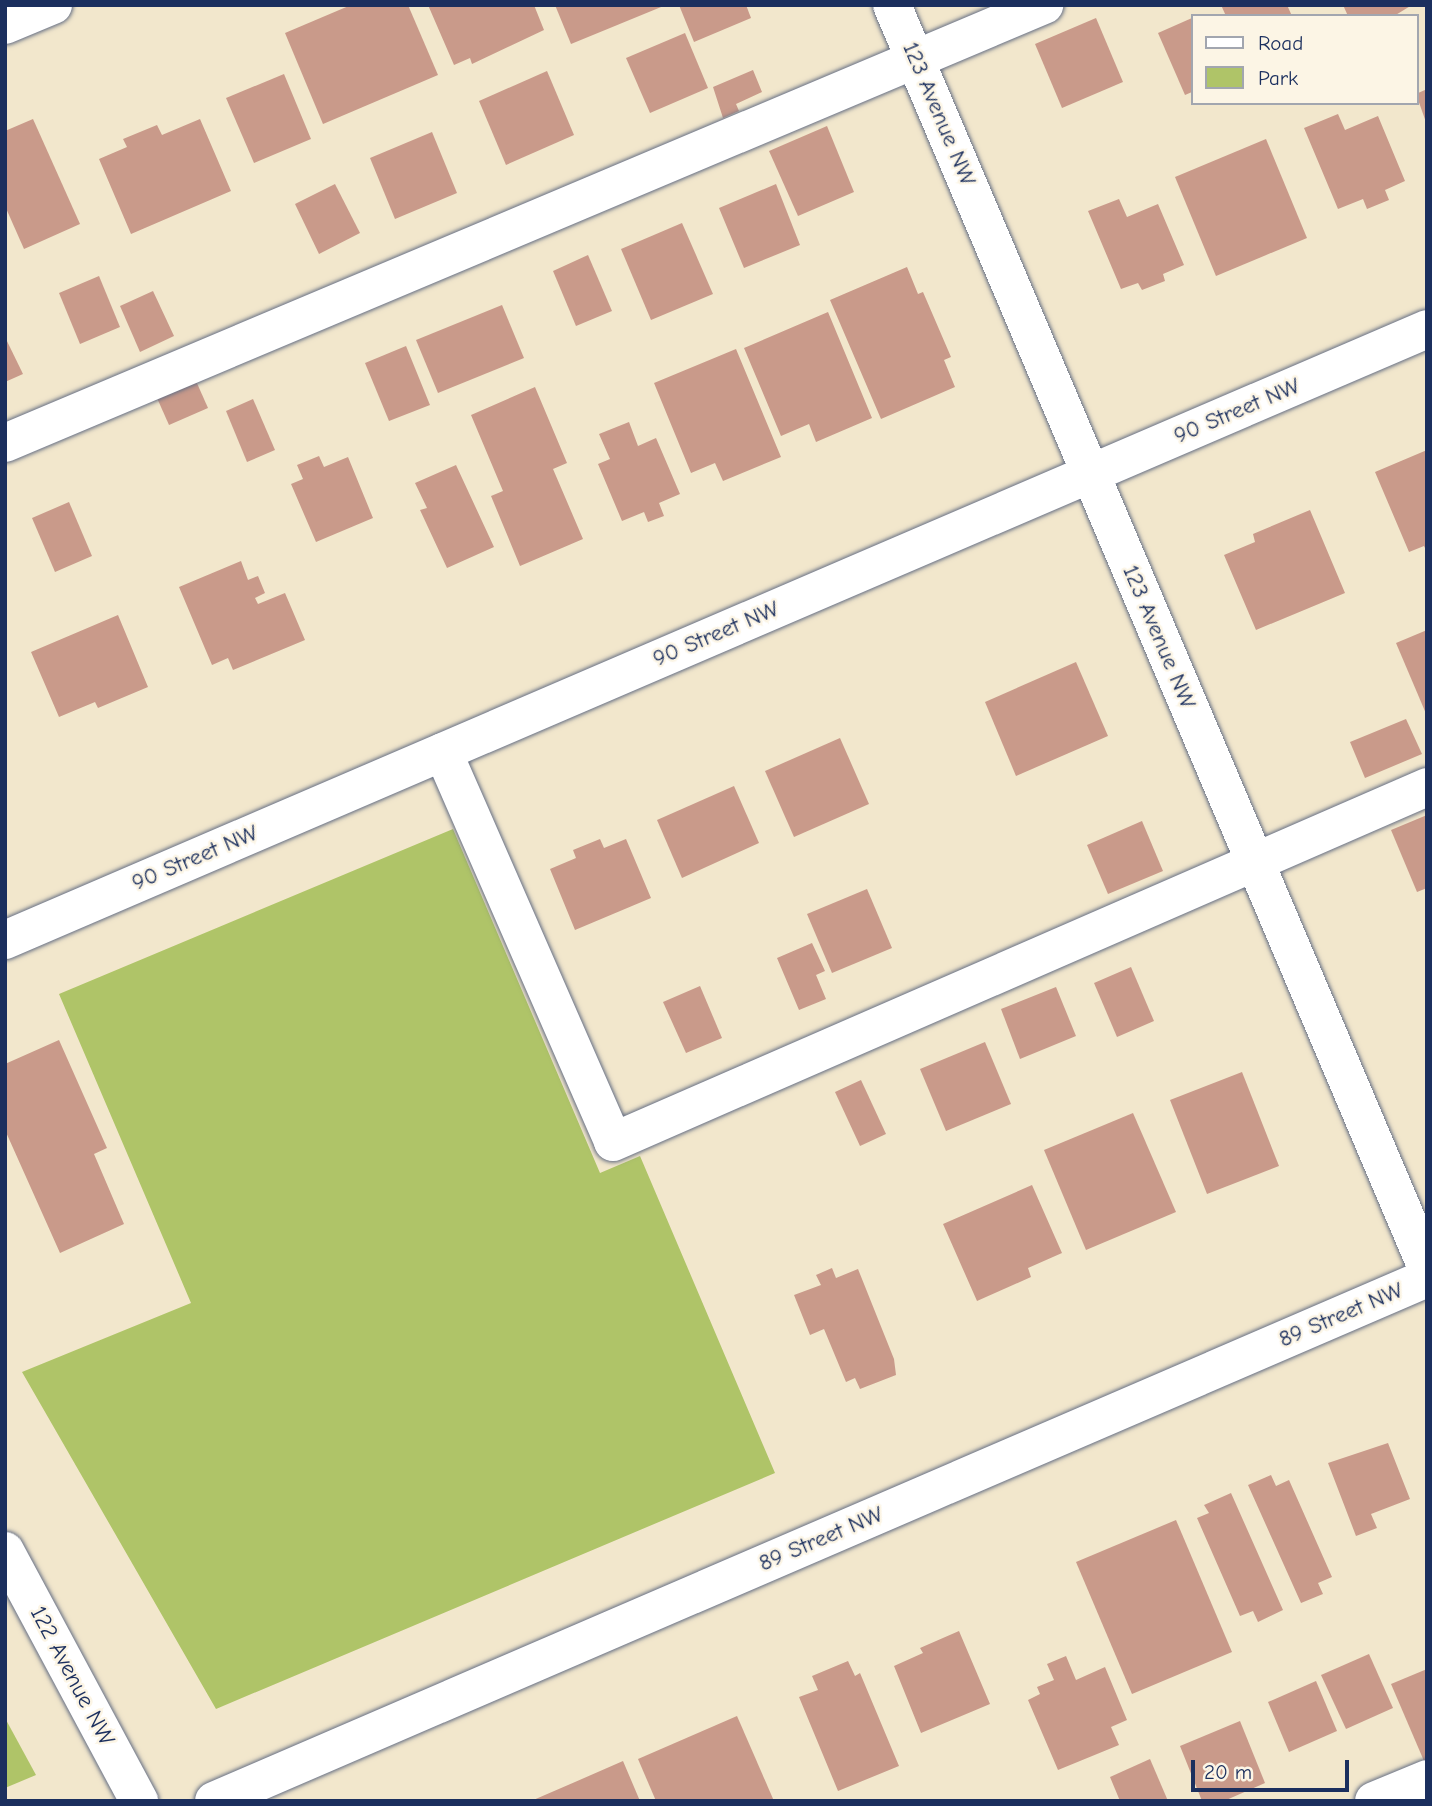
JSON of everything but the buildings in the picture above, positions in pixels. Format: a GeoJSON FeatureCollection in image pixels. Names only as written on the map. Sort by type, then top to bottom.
{"type":"FeatureCollection","features":[{"type":"Feature","properties":{"kind":"street"},"geometry":{"type":"LineString","coordinates":[[5,25],[53,5]]}},
{"type":"Feature","properties":{"kind":"street","name":"123 Avenue NW"},"geometry":{"type":"LineString","coordinates":[[892,5],[1427,1268]]}},
{"type":"Feature","properties":{"kind":"street"},"geometry":{"type":"LineString","coordinates":[[5,443],[1044,5]]}},
{"type":"Feature","properties":{"kind":"street","name":"90 Street NW"},"geometry":{"type":"LineString","coordinates":[[5,940],[1427,329]]}},
{"type":"Feature","properties":{"kind":"street"},"geometry":{"type":"LineString","coordinates":[[443,752],[613,1142],[1427,787]]}},
{"type":"Feature","properties":{"kind":"street","name":"89 Street NW"},"geometry":{"type":"LineString","coordinates":[[214,1801],[1427,1278]]}},
{"type":"Feature","properties":{"kind":"street","name":"122 Avenue NW"},"geometry":{"type":"LineString","coordinates":[[5,1551],[139,1801]]}},
{"type":"Feature","properties":{"kind":"street"},"geometry":{"type":"LineString","coordinates":[[1374,1801],[1427,1779]]}},
{"type":"Feature","properties":{"kind":"green space"},"geometry":{"type":"Polygon","coordinates":[[[453,829],[600,1173],[640,1156],[775,1473],[216,1709],[22,1372],[191,1303],[59,994],[453,829]]]}},
{"type":"Feature","properties":{"kind":"green space"},"geometry":{"type":"Polygon","coordinates":[[[5,1718],[36,1775],[5,1788],[5,1718]]]}}]}
